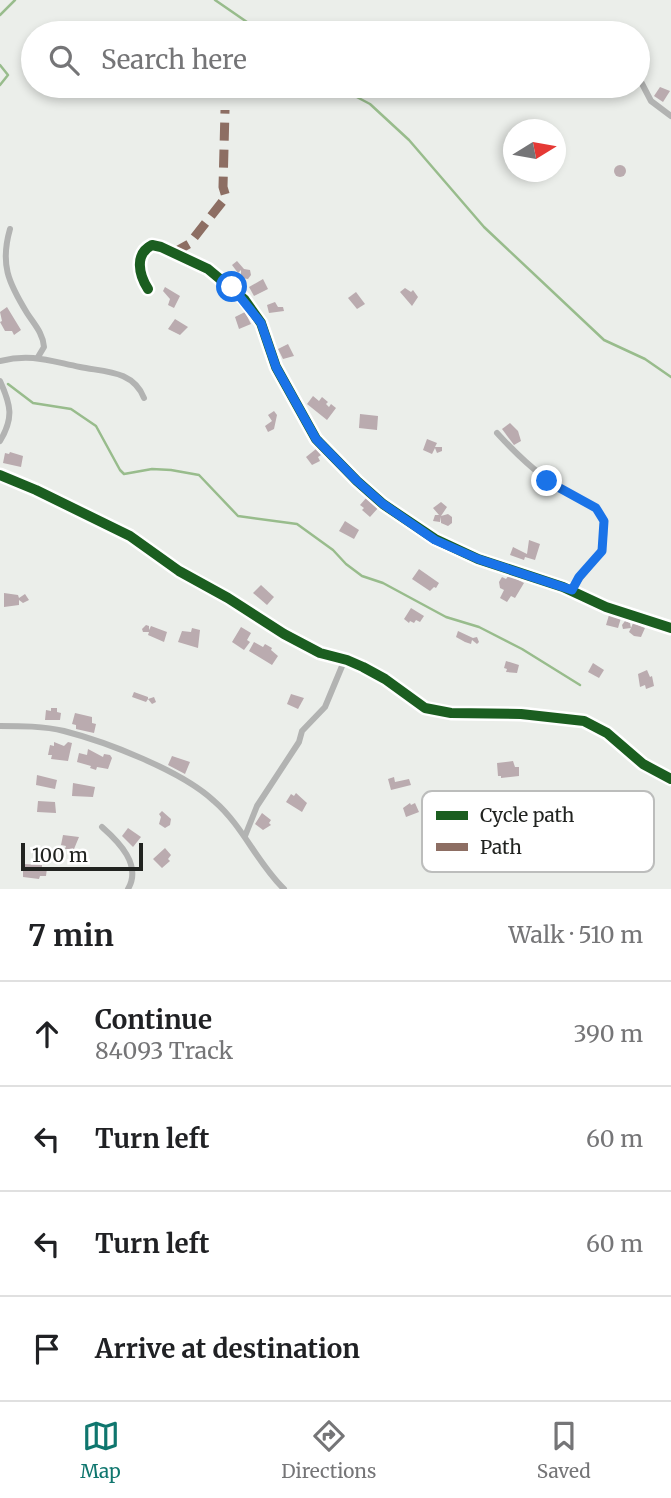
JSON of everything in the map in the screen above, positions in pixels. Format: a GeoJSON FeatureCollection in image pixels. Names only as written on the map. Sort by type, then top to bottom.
{"type":"FeatureCollection","features":[{"type":"Feature","properties":{"kind":"street"},"geometry":{"type":"LineString","coordinates":[[650,98],[671,116]]}},
{"type":"Feature","properties":{"kind":"street"},"geometry":{"type":"LineString","coordinates":[[10,229],[4,250],[7,271],[15,292],[41,333],[44,347],[38,357]]}},
{"type":"Feature","properties":{"kind":"street"},"geometry":{"type":"LineString","coordinates":[[148,289],[139,272],[145,250],[152,245],[208,269],[232,287],[256,314],[276,367],[316,439],[374,497],[435,540],[478,559],[572,590],[606,607],[671,628]]}},
{"type":"Feature","properties":{"kind":"street"},"geometry":{"type":"LineString","coordinates":[[0,361],[38,357],[117,373],[138,388],[144,398]]}},
{"type":"Feature","properties":{"kind":"street"},"geometry":{"type":"LineString","coordinates":[[0,381],[10,416],[0,441]]}},
{"type":"Feature","properties":{"kind":"street"},"geometry":{"type":"LineString","coordinates":[[497,433],[525,463],[547,481],[601,513],[605,534],[602,551],[579,577],[572,590]]}},
{"type":"Feature","properties":{"kind":"street"},"geometry":{"type":"LineString","coordinates":[[0,475],[130,536],[179,570],[299,643],[320,653],[345,659],[385,679],[425,708],[461,714],[520,714],[584,722],[607,733],[633,757],[671,779]]}},
{"type":"Feature","properties":{"kind":"street"},"geometry":{"type":"LineString","coordinates":[[245,836],[257,806],[299,742],[302,731],[325,707],[345,659]]}},
{"type":"Feature","properties":{"kind":"street"},"geometry":{"type":"LineString","coordinates":[[0,726],[62,731],[118,750],[189,782],[215,801],[284,889]]}},
{"type":"Feature","properties":{"kind":"street"},"geometry":{"type":"LineString","coordinates":[[102,827],[126,851],[132,881],[128,889]]}},
{"type":"Feature","properties":{"kind":"building"},"geometry":{"type":"Polygon","coordinates":[[[660,87],[670,91],[663,102],[654,96],[660,87]]]}},
{"type":"Feature","properties":{"kind":"building"},"geometry":{"type":"Polygon","coordinates":[[[620,165],[626,171],[620,177],[614,171],[620,165]]]}},
{"type":"Feature","properties":{"kind":"building"},"geometry":{"type":"Polygon","coordinates":[[[237,261],[244,269],[250,270],[248,279],[241,278],[241,270],[238,273],[232,265],[237,261]]]}},
{"type":"Feature","properties":{"kind":"building"},"geometry":{"type":"Polygon","coordinates":[[[263,279],[268,289],[254,296],[249,287],[263,279]]]}},
{"type":"Feature","properties":{"kind":"building"},"geometry":{"type":"Polygon","coordinates":[[[165,287],[180,296],[174,308],[168,305],[170,299],[163,291],[165,287]]]}},
{"type":"Feature","properties":{"kind":"building"},"geometry":{"type":"Polygon","coordinates":[[[405,288],[411,292],[413,290],[418,297],[412,306],[400,292],[405,288]]]}},
{"type":"Feature","properties":{"kind":"building"},"geometry":{"type":"Polygon","coordinates":[[[356,292],[365,304],[357,309],[348,298],[356,292]]]}},
{"type":"Feature","properties":{"kind":"building"},"geometry":{"type":"Polygon","coordinates":[[[275,302],[278,307],[283,307],[284,311],[269,313],[267,305],[275,302]]]}},
{"type":"Feature","properties":{"kind":"building"},"geometry":{"type":"Polygon","coordinates":[[[7,307],[21,330],[14,335],[12,331],[5,331],[0,322],[0,312],[7,307]]]}},
{"type":"Feature","properties":{"kind":"building"},"geometry":{"type":"Polygon","coordinates":[[[245,312],[251,324],[239,329],[235,317],[245,312]]]}},
{"type":"Feature","properties":{"kind":"building"},"geometry":{"type":"Polygon","coordinates":[[[175,319],[188,327],[180,335],[168,329],[175,319]]]}},
{"type":"Feature","properties":{"kind":"building"},"geometry":{"type":"Polygon","coordinates":[[[288,344],[294,356],[283,359],[278,349],[288,344]]]}},
{"type":"Feature","properties":{"kind":"building"},"geometry":{"type":"Polygon","coordinates":[[[313,396],[319,401],[322,397],[329,407],[331,404],[336,408],[327,420],[307,404],[313,396]]]}},
{"type":"Feature","properties":{"kind":"building"},"geometry":{"type":"Polygon","coordinates":[[[274,411],[277,415],[274,429],[268,432],[265,426],[272,421],[268,415],[274,411]]]}},
{"type":"Feature","properties":{"kind":"building"},"geometry":{"type":"Polygon","coordinates":[[[360,414],[378,416],[377,430],[359,428],[360,414]]]}},
{"type":"Feature","properties":{"kind":"building"},"geometry":{"type":"Polygon","coordinates":[[[510,423],[518,431],[521,441],[514,445],[502,429],[510,423]]]}},
{"type":"Feature","properties":{"kind":"building"},"geometry":{"type":"Polygon","coordinates":[[[427,439],[437,443],[435,447],[442,447],[442,451],[437,453],[435,448],[432,454],[423,450],[427,439]]]}},
{"type":"Feature","properties":{"kind":"building"},"geometry":{"type":"Polygon","coordinates":[[[316,449],[321,455],[318,457],[320,461],[312,465],[306,457],[316,449]]]}},
{"type":"Feature","properties":{"kind":"building"},"geometry":{"type":"Polygon","coordinates":[[[5,453],[23,456],[21,467],[3,463],[5,453]]]}},
{"type":"Feature","properties":{"kind":"building"},"geometry":{"type":"Polygon","coordinates":[[[367,497],[379,507],[370,517],[360,505],[367,497]]]}},
{"type":"Feature","properties":{"kind":"building"},"geometry":{"type":"Polygon","coordinates":[[[441,502],[447,507],[441,516],[448,514],[452,517],[452,523],[448,526],[441,523],[441,517],[440,522],[433,521],[435,515],[439,515],[433,508],[441,502]]]}},
{"type":"Feature","properties":{"kind":"building"},"geometry":{"type":"Polygon","coordinates":[[[345,521],[359,530],[354,539],[339,531],[345,521]]]}},
{"type":"Feature","properties":{"kind":"building"},"geometry":{"type":"Polygon","coordinates":[[[529,540],[540,544],[535,560],[525,557],[524,560],[510,555],[513,547],[527,554],[529,540]]]}},
{"type":"Feature","properties":{"kind":"building"},"geometry":{"type":"Polygon","coordinates":[[[419,569],[439,583],[436,588],[430,591],[412,579],[419,569]]]}},
{"type":"Feature","properties":{"kind":"building"},"geometry":{"type":"Polygon","coordinates":[[[509,575],[524,583],[515,598],[511,596],[507,602],[500,598],[504,590],[500,588],[499,582],[502,577],[506,579],[509,575]]]}},
{"type":"Feature","properties":{"kind":"building"},"geometry":{"type":"Polygon","coordinates":[[[261,585],[274,597],[267,605],[253,593],[261,585]]]}},
{"type":"Feature","properties":{"kind":"building"},"geometry":{"type":"Polygon","coordinates":[[[4,593],[18,595],[19,598],[25,594],[29,600],[23,603],[19,600],[19,605],[4,607],[4,593]]]}},
{"type":"Feature","properties":{"kind":"building"},"geometry":{"type":"Polygon","coordinates":[[[411,608],[424,616],[420,622],[416,620],[409,623],[404,619],[411,608]]]}},
{"type":"Feature","properties":{"kind":"building"},"geometry":{"type":"Polygon","coordinates":[[[609,615],[621,618],[618,628],[606,625],[609,615]]]}},
{"type":"Feature","properties":{"kind":"building"},"geometry":{"type":"Polygon","coordinates":[[[625,621],[630,623],[631,628],[623,629],[625,621]]]}},
{"type":"Feature","properties":{"kind":"building"},"geometry":{"type":"Polygon","coordinates":[[[633,623],[645,628],[641,637],[629,632],[633,623]]]}},
{"type":"Feature","properties":{"kind":"building"},"geometry":{"type":"Polygon","coordinates":[[[146,625],[149,630],[151,626],[167,632],[164,642],[148,635],[149,632],[143,632],[142,629],[146,625]]]}},
{"type":"Feature","properties":{"kind":"building"},"geometry":{"type":"Polygon","coordinates":[[[241,627],[251,633],[247,640],[250,642],[244,650],[232,642],[241,627]]]}},
{"type":"Feature","properties":{"kind":"building"},"geometry":{"type":"Polygon","coordinates":[[[192,628],[200,630],[198,648],[178,642],[182,631],[191,632],[192,628]]]}},
{"type":"Feature","properties":{"kind":"building"},"geometry":{"type":"Polygon","coordinates":[[[458,631],[473,638],[477,637],[479,642],[465,642],[456,637],[458,631]]]}},
{"type":"Feature","properties":{"kind":"building"},"geometry":{"type":"Polygon","coordinates":[[[254,642],[272,648],[278,656],[272,665],[249,651],[254,642]]]}},
{"type":"Feature","properties":{"kind":"building"},"geometry":{"type":"Polygon","coordinates":[[[506,661],[519,665],[517,673],[506,672],[506,661]]]}},
{"type":"Feature","properties":{"kind":"building"},"geometry":{"type":"Polygon","coordinates":[[[593,663],[604,670],[599,678],[588,672],[593,663]]]}},
{"type":"Feature","properties":{"kind":"building"},"geometry":{"type":"Polygon","coordinates":[[[647,670],[650,677],[652,676],[654,686],[646,689],[645,685],[640,687],[638,674],[647,670]]]}},
{"type":"Feature","properties":{"kind":"building"},"geometry":{"type":"Polygon","coordinates":[[[134,692],[148,699],[146,702],[132,697],[134,692]]]}},
{"type":"Feature","properties":{"kind":"building"},"geometry":{"type":"Polygon","coordinates":[[[291,694],[304,698],[298,709],[287,704],[291,694]]]}},
{"type":"Feature","properties":{"kind":"building"},"geometry":{"type":"Polygon","coordinates":[[[154,697],[156,702],[152,704],[148,699],[154,697]]]}},
{"type":"Feature","properties":{"kind":"building"},"geometry":{"type":"Polygon","coordinates":[[[51,708],[57,708],[57,712],[61,713],[60,720],[45,720],[46,710],[51,711],[51,708]]]}},
{"type":"Feature","properties":{"kind":"building"},"geometry":{"type":"Polygon","coordinates":[[[75,713],[92,717],[92,723],[96,724],[94,733],[76,729],[76,725],[72,724],[75,713]]]}},
{"type":"Feature","properties":{"kind":"building"},"geometry":{"type":"Polygon","coordinates":[[[54,742],[64,746],[68,742],[72,743],[68,761],[51,759],[52,755],[48,755],[50,745],[54,746],[54,742]]]}},
{"type":"Feature","properties":{"kind":"building"},"geometry":{"type":"Polygon","coordinates":[[[88,749],[103,757],[104,754],[110,755],[112,758],[108,769],[97,767],[96,770],[77,762],[79,753],[87,755],[88,749]]]}},
{"type":"Feature","properties":{"kind":"building"},"geometry":{"type":"Polygon","coordinates":[[[172,756],[190,762],[185,774],[168,765],[172,756]]]}},
{"type":"Feature","properties":{"kind":"building"},"geometry":{"type":"Polygon","coordinates":[[[513,761],[515,767],[519,767],[519,776],[498,776],[497,763],[513,761]]]}},
{"type":"Feature","properties":{"kind":"building"},"geometry":{"type":"Polygon","coordinates":[[[37,775],[57,780],[55,789],[36,785],[37,775]]]}},
{"type":"Feature","properties":{"kind":"building"},"geometry":{"type":"Polygon","coordinates":[[[394,777],[395,782],[409,779],[411,785],[391,790],[388,779],[394,777]]]}},
{"type":"Feature","properties":{"kind":"building"},"geometry":{"type":"Polygon","coordinates":[[[73,783],[95,787],[93,797],[72,796],[73,783]]]}},
{"type":"Feature","properties":{"kind":"building"},"geometry":{"type":"Polygon","coordinates":[[[296,793],[307,803],[302,812],[286,802],[291,794],[294,796],[296,793]]]}},
{"type":"Feature","properties":{"kind":"building"},"geometry":{"type":"Polygon","coordinates":[[[38,801],[55,802],[56,813],[37,812],[38,801]]]}},
{"type":"Feature","properties":{"kind":"building"},"geometry":{"type":"Polygon","coordinates":[[[415,803],[419,812],[406,817],[403,808],[415,803]]]}},
{"type":"Feature","properties":{"kind":"building"},"geometry":{"type":"Polygon","coordinates":[[[162,811],[171,819],[170,825],[165,828],[159,824],[159,814],[162,811]]]}},
{"type":"Feature","properties":{"kind":"building"},"geometry":{"type":"Polygon","coordinates":[[[262,813],[271,820],[271,825],[263,830],[255,824],[262,813]]]}},
{"type":"Feature","properties":{"kind":"building"},"geometry":{"type":"Polygon","coordinates":[[[128,828],[141,837],[133,847],[122,836],[128,828]]]}},
{"type":"Feature","properties":{"kind":"building"},"geometry":{"type":"Polygon","coordinates":[[[63,835],[79,837],[74,849],[65,849],[66,846],[61,845],[63,835]]]}},
{"type":"Feature","properties":{"kind":"building"},"geometry":{"type":"Polygon","coordinates":[[[165,848],[171,855],[168,859],[170,861],[162,868],[153,859],[165,848]]]}},
{"type":"Feature","properties":{"kind":"building"},"geometry":{"type":"Polygon","coordinates":[[[23,864],[42,865],[42,868],[47,868],[46,876],[40,876],[39,879],[23,877],[23,864]]]}},
{"type":"Feature","properties":{"kind":"waterway"},"geometry":{"type":"LineString","coordinates":[[0,15],[15,0]]}},
{"type":"Feature","properties":{"kind":"waterway"},"geometry":{"type":"LineString","coordinates":[[215,0],[246,21]]}},
{"type":"Feature","properties":{"kind":"waterway"},"geometry":{"type":"LineString","coordinates":[[0,65],[8,75],[0,85]]}},
{"type":"Feature","properties":{"kind":"waterway"},"geometry":{"type":"LineString","coordinates":[[359,98],[370,104],[409,140],[484,227],[604,340],[645,359],[671,377]]}},
{"type":"Feature","properties":{"kind":"waterway"},"geometry":{"type":"LineString","coordinates":[[8,384],[33,403],[71,409],[96,426],[124,474],[152,469],[199,475],[238,516],[297,524],[333,550],[362,576],[383,583],[446,617],[479,627],[522,649],[580,685]]}},
{"type":"Feature","properties":{"kind":"marked path"},"geometry":{"type":"LineString","coordinates":[[173,253],[189,244],[226,197],[223,187],[225,110]]}},
{"type":"Feature","properties":{"kind":"cycle path"},"geometry":{"type":"LineString","coordinates":[[148,289],[142,277],[140,259],[152,245],[208,269],[244,299],[261,323],[276,367],[316,439],[383,504],[435,539],[478,559],[563,587],[606,607],[671,628]]}},
{"type":"Feature","properties":{"kind":"cycle path"},"geometry":{"type":"LineString","coordinates":[[0,475],[130,536],[179,571],[284,634],[320,653],[363,667],[385,679],[425,708],[451,713],[521,714],[584,721],[607,733],[643,764],[671,779]]}},
{"type":"Feature","properties":{"kind":"route"},"geometry":{"type":"LineString","coordinates":[[232,287],[261,323],[276,367],[316,439],[357,481],[383,504],[435,540],[478,559],[572,590],[579,577],[602,551],[604,521],[596,508],[547,481]]}}]}
